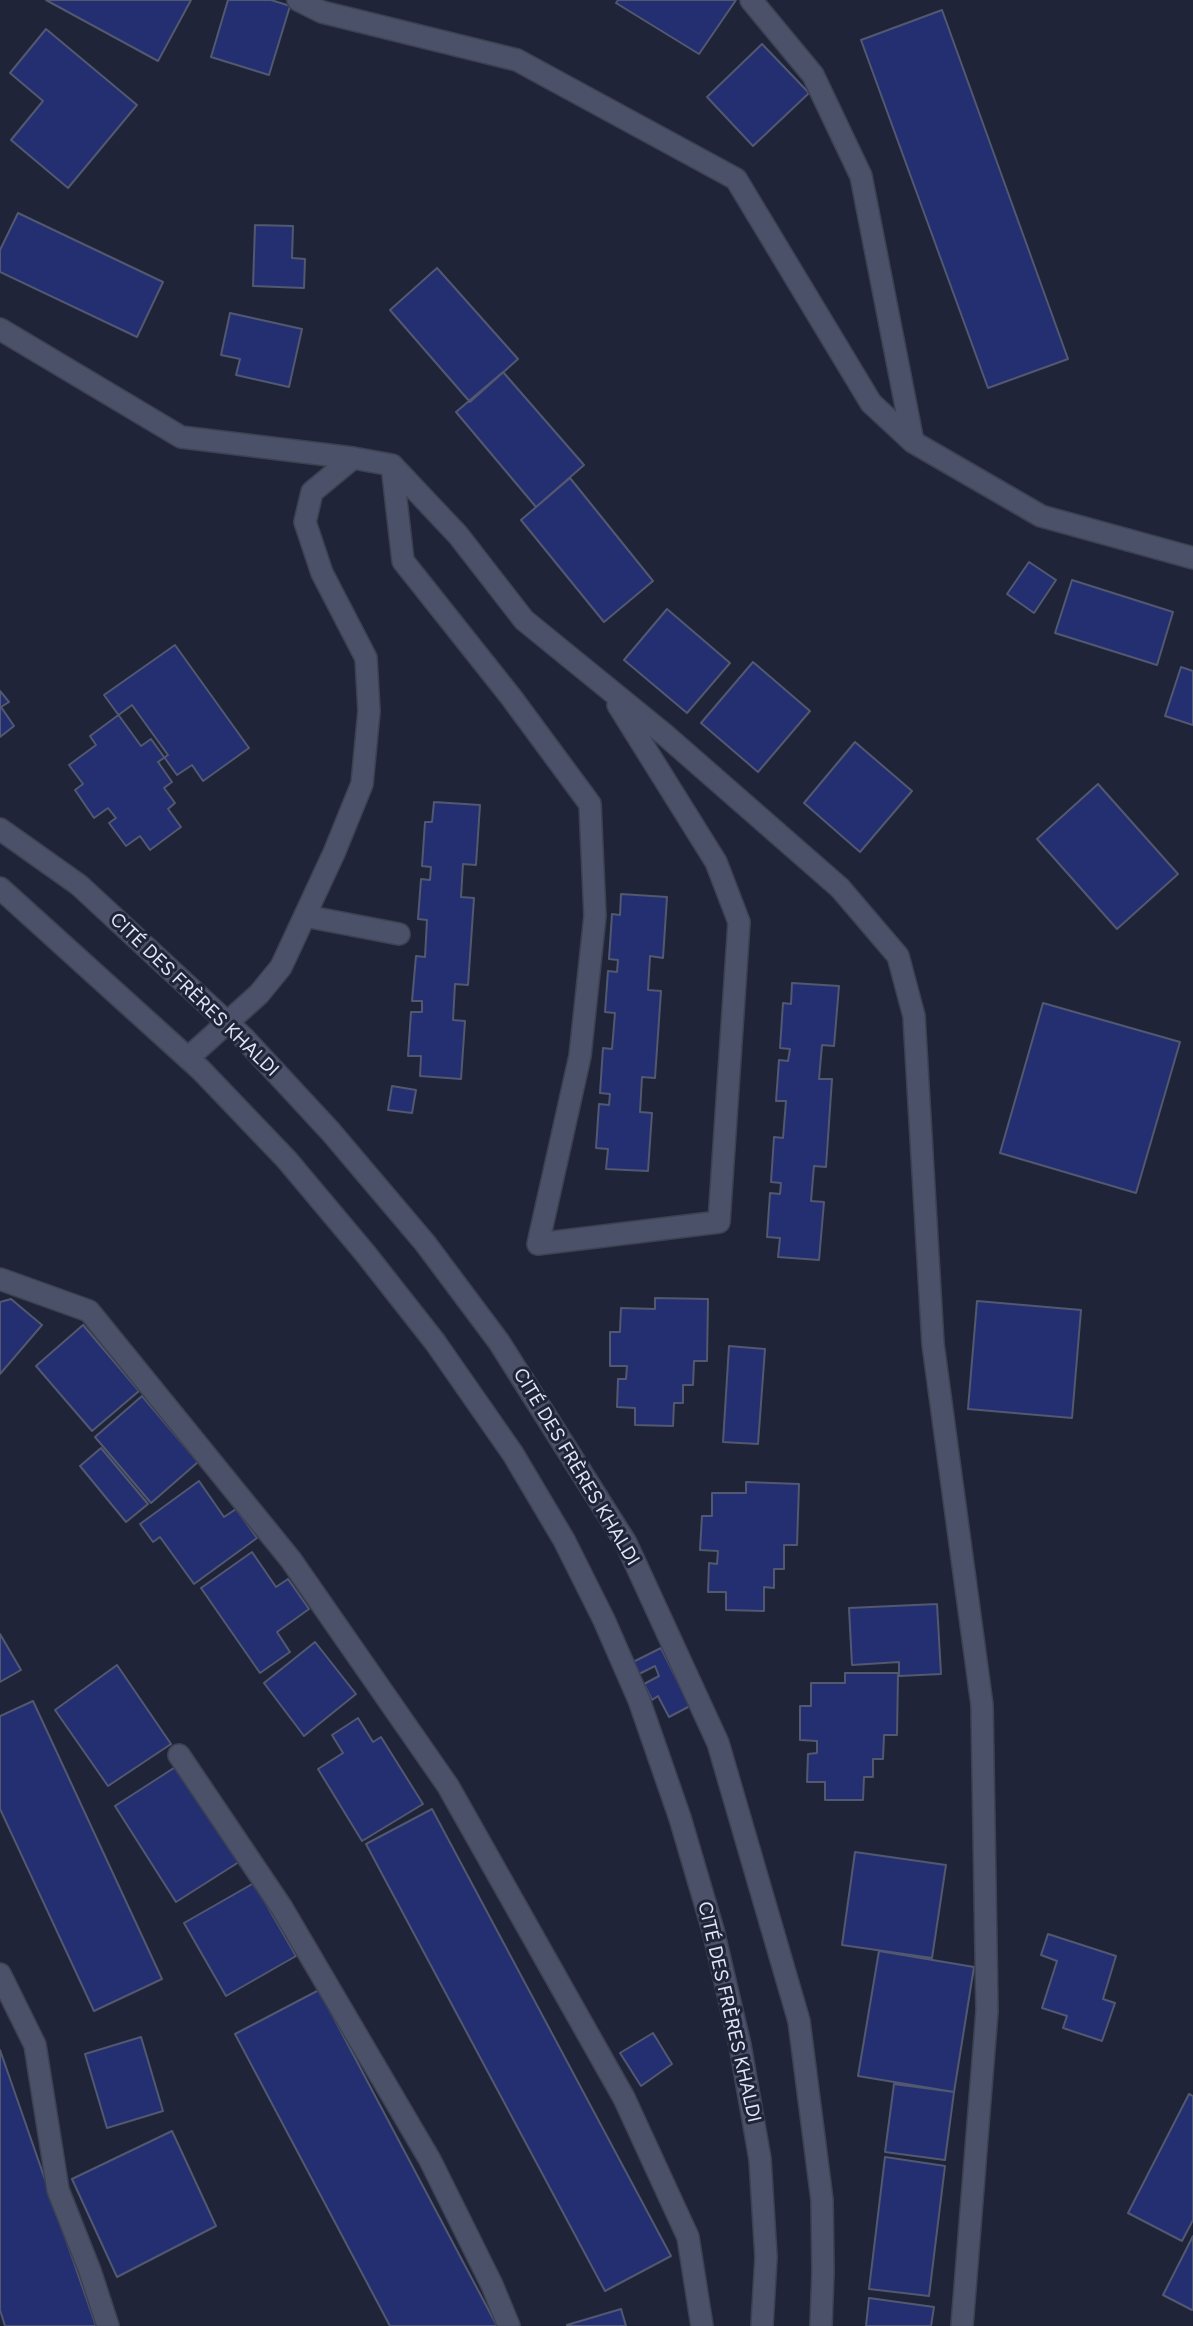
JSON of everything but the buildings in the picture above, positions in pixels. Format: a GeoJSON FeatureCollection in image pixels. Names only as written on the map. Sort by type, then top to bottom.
{"type":"FeatureCollection","features":[{"type":"Feature","properties":{"kind":"street"},"geometry":{"type":"LineString","coordinates":[[298,0],[322,12],[517,60],[736,179],[872,403],[913,442],[1041,516],[1193,558]]}},
{"type":"Feature","properties":{"kind":"street"},"geometry":{"type":"LineString","coordinates":[[751,0],[813,75],[861,176],[913,442]]}},
{"type":"Feature","properties":{"kind":"street"},"geometry":{"type":"LineString","coordinates":[[0,329],[181,437],[392,465],[458,535],[524,620],[608,688],[839,888],[898,956],[914,1017],[933,1344],[982,1705],[986,2011],[962,2326]]}},
{"type":"Feature","properties":{"kind":"street"},"geometry":{"type":"LineString","coordinates":[[188,1058],[258,994],[281,967],[362,784],[369,712],[366,658],[322,573],[305,522],[312,492],[353,458]]}},
{"type":"Feature","properties":{"kind":"street"},"geometry":{"type":"LineString","coordinates":[[392,465],[403,561],[511,697],[590,804],[595,916],[580,1056],[538,1244],[719,1222],[739,922],[716,862],[608,688]]}},
{"type":"Feature","properties":{"kind":"street","name":"CITÉ DES FRÈRES KHALDI"},"geometry":{"type":"LineString","coordinates":[[0,829],[79,884],[227,1022],[331,1132],[417,1233],[499,1342],[626,1543],[718,1743],[799,2021],[822,2200],[821,2326]]}},
{"type":"Feature","properties":{"kind":"street","name":"CITÉ DES FRÈRES KHALDI"},"geometry":{"type":"LineString","coordinates":[[0,888],[188,1058],[286,1160],[365,1253],[435,1342],[513,1454],[564,1540],[604,1620],[639,1700],[680,1818],[713,1930],[740,2045],[761,2159],[766,2258],[762,2326]]}},
{"type":"Feature","properties":{"kind":"street"},"geometry":{"type":"LineString","coordinates":[[305,916],[399,934]]}},
{"type":"Feature","properties":{"kind":"street"},"geometry":{"type":"LineString","coordinates":[[0,1279],[89,1311],[290,1560],[448,1786],[624,2098],[688,2237],[702,2326]]}},
{"type":"Feature","properties":{"kind":"street"},"geometry":{"type":"LineString","coordinates":[[179,1755],[282,1908],[430,2160],[492,2285],[509,2326]]}},
{"type":"Feature","properties":{"kind":"street"},"geometry":{"type":"LineString","coordinates":[[0,1974],[36,2045],[58,2190],[108,2326]]}}]}
